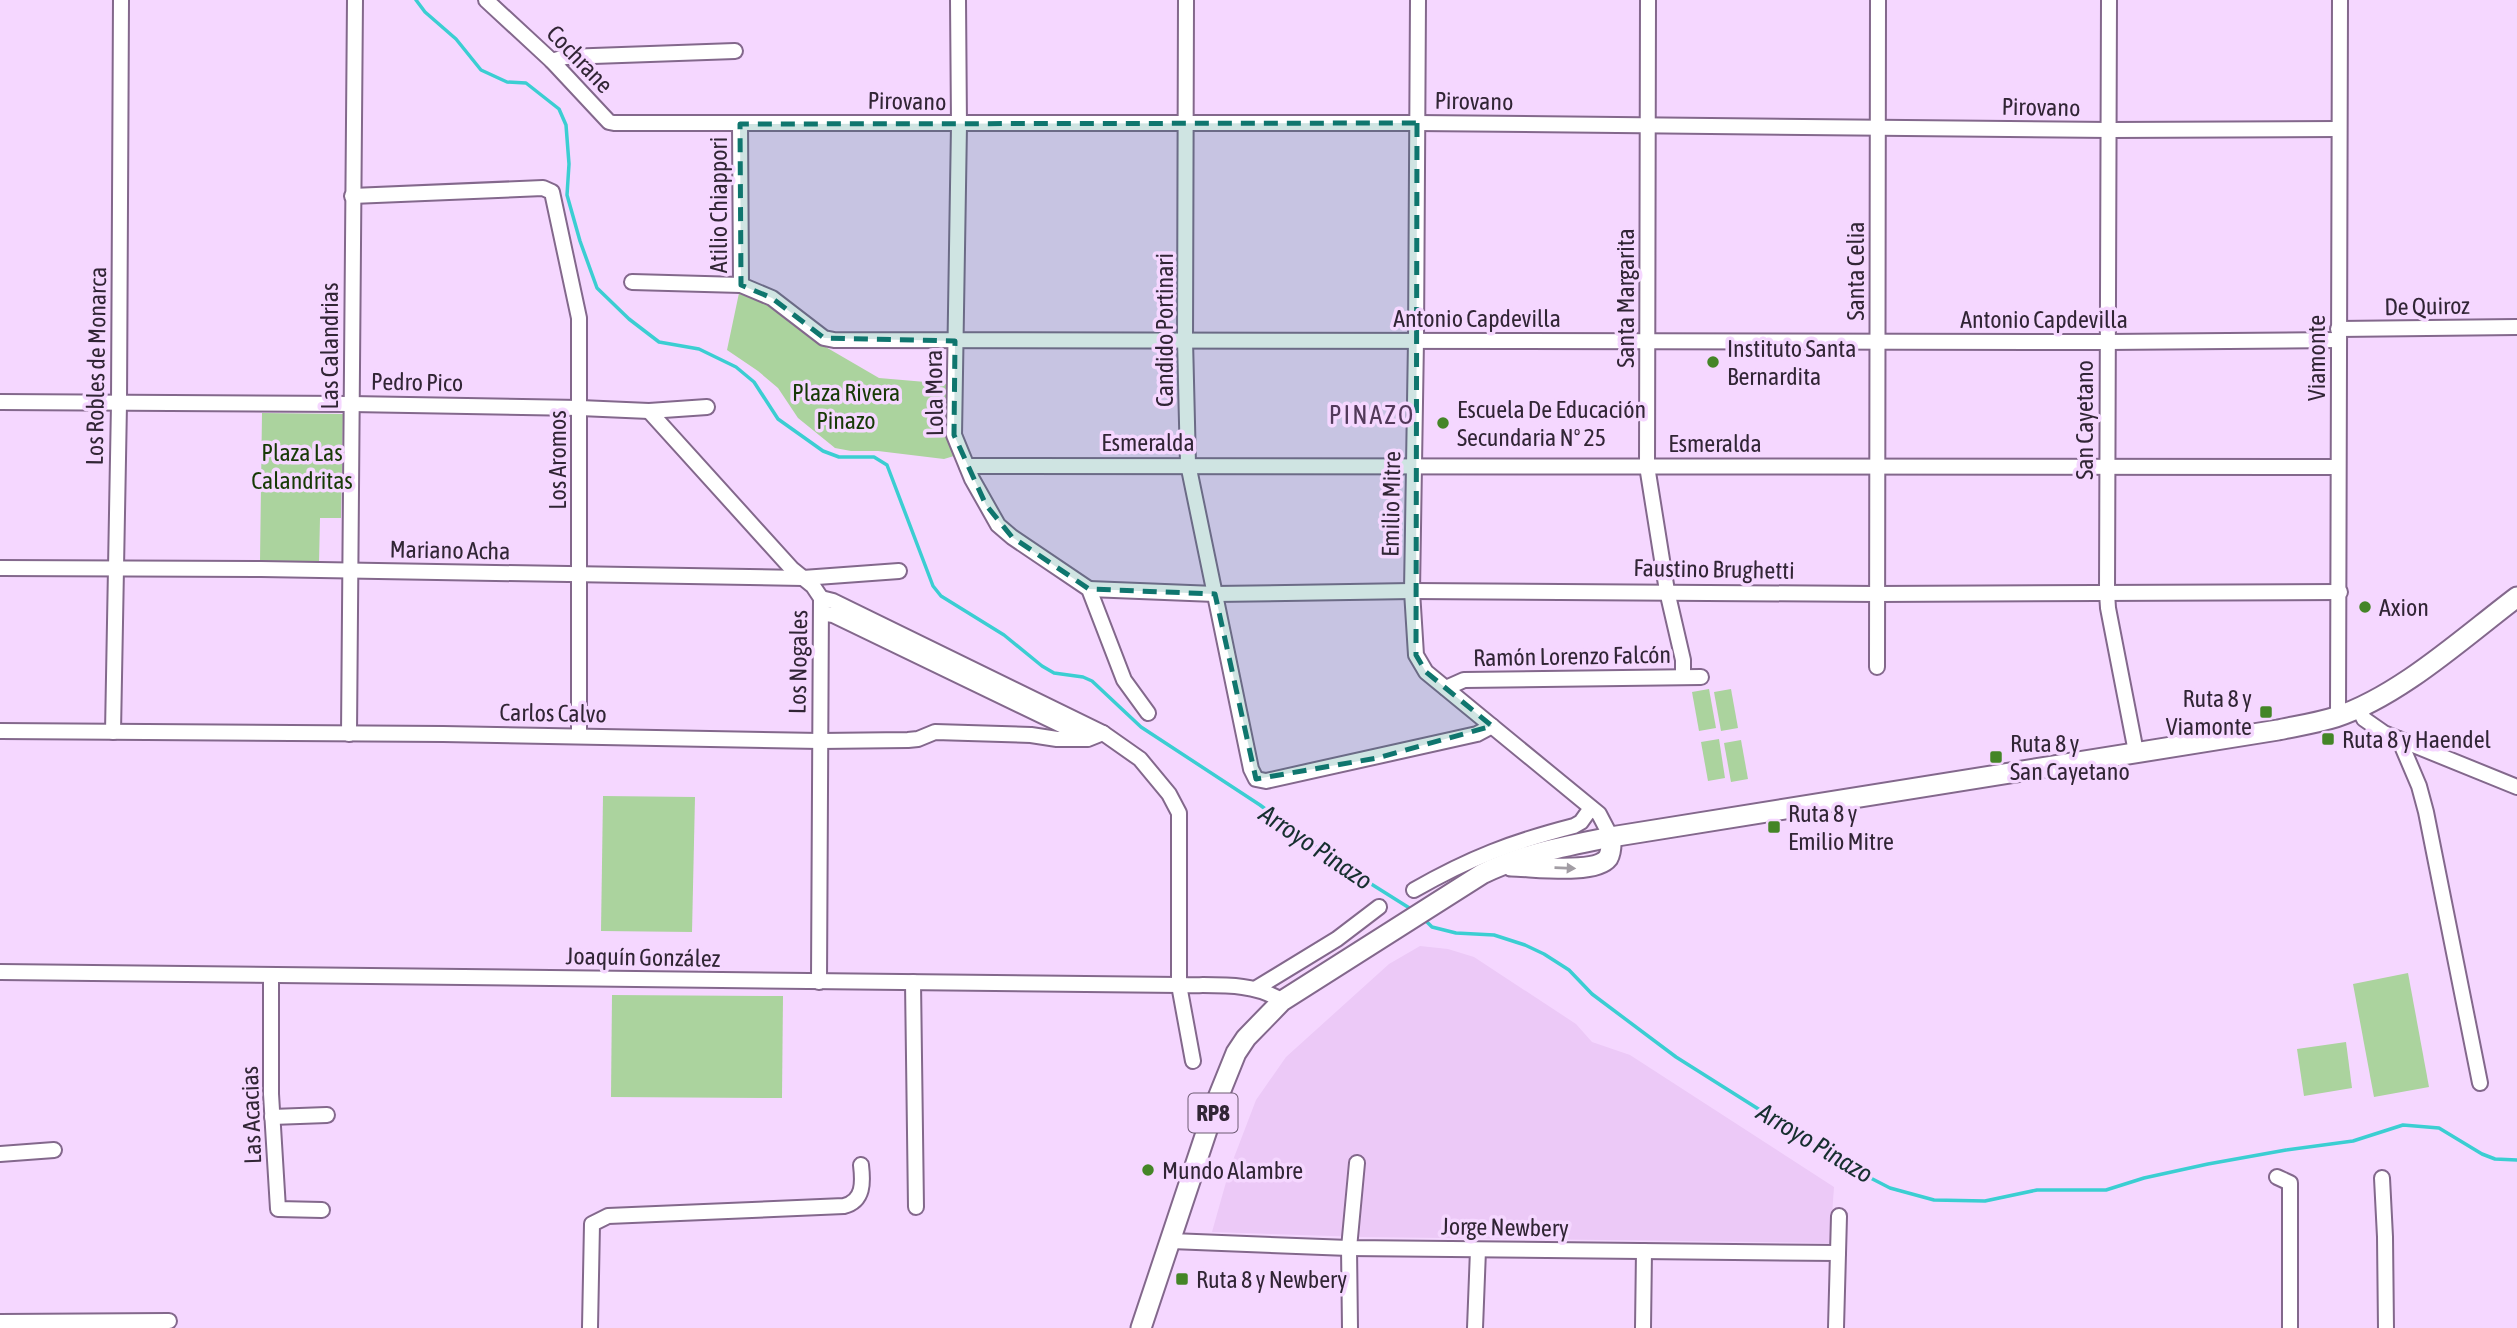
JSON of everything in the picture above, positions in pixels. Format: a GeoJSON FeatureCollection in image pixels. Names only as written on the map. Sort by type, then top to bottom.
{"type":"FeatureCollection","features":[{"type":"Feature","properties":{"kind":"main road"},"geometry":{"type":"LineString","coordinates":[[1611,836],[2278,730],[2338,716],[2402,683],[2517,597]]}},
{"type":"Feature","properties":{"kind":"main road","name":"RP8"},"geometry":{"type":"LineString","coordinates":[[1141,1328],[1217,1100],[1236,1053],[1254,1028],[1282,1001],[1429,906],[1498,866],[1581,868],[1601,864],[1609,857],[1611,836]]}},
{"type":"Feature","properties":{"kind":"main road","name":"RP8"},"geometry":{"type":"LineString","coordinates":[[1154,1328],[1169,1276],[1171,1241]]}},
{"type":"Feature","properties":{"kind":"street","name":"Los Robles de Monarca"},"geometry":{"type":"LineString","coordinates":[[113,732],[119,404],[121,0]]}},
{"type":"Feature","properties":{"kind":"street","name":"Las Calandrias"},"geometry":{"type":"LineString","coordinates":[[349,734],[355,0]]}},
{"type":"Feature","properties":{"kind":"street","name":"Cochrane"},"geometry":{"type":"LineString","coordinates":[[486,0],[552,61],[609,122]]}},
{"type":"Feature","properties":{"kind":"street","name":"Lola Mora"},"geometry":{"type":"LineString","coordinates":[[958,0],[959,125],[954,435],[998,525],[1089,589]]}},
{"type":"Feature","properties":{"kind":"street","name":"Candido Portinari"},"geometry":{"type":"LineString","coordinates":[[1186,0],[1185,340],[1188,464],[1251,769],[1256,779],[1266,781],[1477,734],[1492,726]]}},
{"type":"Feature","properties":{"kind":"street","name":"Emilio Mitre"},"geometry":{"type":"LineString","coordinates":[[1418,0],[1412,591],[1416,654],[1426,672],[1591,808],[1605,822],[1611,836]]}},
{"type":"Feature","properties":{"kind":"street","name":"Santa Margarita"},"geometry":{"type":"LineString","coordinates":[[1648,0],[1647,467],[1667,591],[1683,660],[1683,677]]}},
{"type":"Feature","properties":{"kind":"street","name":"Santa Celia"},"geometry":{"type":"LineString","coordinates":[[1877,667],[1878,0]]}},
{"type":"Feature","properties":{"kind":"street","name":"San Cayetano"},"geometry":{"type":"LineString","coordinates":[[2109,0],[2108,608],[2136,752]]}},
{"type":"Feature","properties":{"kind":"street","name":"Viamonte"},"geometry":{"type":"LineString","coordinates":[[2338,716],[2340,0]]}},
{"type":"Feature","properties":{"kind":"street"},"geometry":{"type":"LineString","coordinates":[[552,61],[565,57],[735,51]]}},
{"type":"Feature","properties":{"kind":"street","name":"Pirovano"},"geometry":{"type":"LineString","coordinates":[[609,122],[959,125],[1417,123],[2110,130],[2339,129]]}},
{"type":"Feature","properties":{"kind":"street","name":"Atilio Chiappori"},"geometry":{"type":"LineString","coordinates":[[740,124],[741,285]]}},
{"type":"Feature","properties":{"kind":"street","name":"Los Aromos"},"geometry":{"type":"LineString","coordinates":[[352,196],[548,189],[552,192],[579,318],[579,736]]}},
{"type":"Feature","properties":{"kind":"street","name":"Antonio Capdevilla"},"geometry":{"type":"LineString","coordinates":[[632,282],[741,285],[772,298],[824,338],[834,340],[2107,342],[2339,335]]}},
{"type":"Feature","properties":{"kind":"street","name":"De Quiroz"},"geometry":{"type":"LineString","coordinates":[[2339,335],[2517,327]]}},
{"type":"Feature","properties":{"kind":"street","name":"Pedro Pico"},"geometry":{"type":"LineString","coordinates":[[0,402],[351,404],[649,411],[706,407]]}},
{"type":"Feature","properties":{"kind":"street","name":"Los Nogales"},"geometry":{"type":"LineString","coordinates":[[649,411],[792,569],[813,586],[821,606],[819,982]]}},
{"type":"Feature","properties":{"kind":"street","name":"Esmeralda"},"geometry":{"type":"LineString","coordinates":[[967,466],[1414,464],[1647,467],[2337,467]]}},
{"type":"Feature","properties":{"kind":"street","name":"Mariano Acha"},"geometry":{"type":"LineString","coordinates":[[0,568],[803,578],[899,571]]}},
{"type":"Feature","properties":{"kind":"street"},"geometry":{"type":"LineString","coordinates":[[1089,589],[1124,680],[1148,713]]}},
{"type":"Feature","properties":{"kind":"street","name":"Faustino Brughetti"},"geometry":{"type":"LineString","coordinates":[[1089,589],[1215,594],[1412,591],[1876,594],[2340,592]]}},
{"type":"Feature","properties":{"kind":"street"},"geometry":{"type":"LineString","coordinates":[[821,606],[833,601],[1103,733],[1140,760],[1169,794],[1179,813],[1180,985],[1193,1061]]}},
{"type":"Feature","properties":{"kind":"street"},"geometry":{"type":"LineString","coordinates":[[821,606],[833,615],[1088,738]]}},
{"type":"Feature","properties":{"kind":"street","name":"Ramón Lorenzo Falcón"},"geometry":{"type":"LineString","coordinates":[[1446,688],[1464,680],[1701,677]]}},
{"type":"Feature","properties":{"kind":"street"},"geometry":{"type":"LineString","coordinates":[[2358,707],[2364,719],[2371,725],[2399,740],[2517,787]]}},
{"type":"Feature","properties":{"kind":"street","name":"Carlos Calvo"},"geometry":{"type":"LineString","coordinates":[[0,731],[820,741],[908,740],[935,732],[1031,735],[1057,739],[1088,738],[1103,733]]}},
{"type":"Feature","properties":{"kind":"street"},"geometry":{"type":"LineString","coordinates":[[2399,740],[2419,786],[2426,812],[2480,1083]]}},
{"type":"Feature","properties":{"kind":"street"},"geometry":{"type":"LineString","coordinates":[[1414,890],[1493,850],[1574,826],[1581,822],[1591,808]]}},
{"type":"Feature","properties":{"kind":"street"},"geometry":{"type":"LineString","coordinates":[[1255,989],[1336,939],[1379,907]]}},
{"type":"Feature","properties":{"kind":"street","name":"Joaquín González"},"geometry":{"type":"LineString","coordinates":[[0,972],[1180,985],[1255,989],[1271,993],[1282,1001]]}},
{"type":"Feature","properties":{"kind":"street","name":"Las Acacias"},"geometry":{"type":"LineString","coordinates":[[271,975],[272,1117],[278,1209],[322,1210]]}},
{"type":"Feature","properties":{"kind":"street"},"geometry":{"type":"LineString","coordinates":[[913,982],[916,1207]]}},
{"type":"Feature","properties":{"kind":"street"},"geometry":{"type":"LineString","coordinates":[[272,1117],[327,1115]]}},
{"type":"Feature","properties":{"kind":"street"},"geometry":{"type":"LineString","coordinates":[[0,1154],[54,1150]]}},
{"type":"Feature","properties":{"kind":"street"},"geometry":{"type":"LineString","coordinates":[[1350,1328],[1349,1248],[1357,1163]]}},
{"type":"Feature","properties":{"kind":"street"},"geometry":{"type":"LineString","coordinates":[[590,1328],[592,1224],[608,1216],[844,1206],[857,1199],[861,1191],[861,1165]]}},
{"type":"Feature","properties":{"kind":"street"},"geometry":{"type":"LineString","coordinates":[[2277,1177],[2290,1183],[2290,1328]]}},
{"type":"Feature","properties":{"kind":"street"},"geometry":{"type":"LineString","coordinates":[[2382,1178],[2386,1328]]}},
{"type":"Feature","properties":{"kind":"street"},"geometry":{"type":"LineString","coordinates":[[1836,1328],[1839,1216]]}},
{"type":"Feature","properties":{"kind":"street","name":"Jorge Newbery"},"geometry":{"type":"LineString","coordinates":[[1171,1241],[1349,1248],[1838,1253]]}},
{"type":"Feature","properties":{"kind":"street"},"geometry":{"type":"LineString","coordinates":[[1475,1328],[1478,1250]]}},
{"type":"Feature","properties":{"kind":"street"},"geometry":{"type":"LineString","coordinates":[[1643,1328],[1644,1251]]}},
{"type":"Feature","properties":{"kind":"street"},"geometry":{"type":"LineString","coordinates":[[0,1322],[169,1321]]}},
{"type":"Feature","properties":{"kind":"highlighted area"},"geometry":{"type":"Polygon","coordinates":[[[1417,123],[1416,655],[1426,672],[1492,726],[1377,758],[1256,779],[1215,594],[1089,589],[1012,537],[986,505],[954,435],[955,341],[824,338],[772,298],[741,285],[740,124],[1417,123]]]}},
{"type":"Feature","properties":{"kind":"shaded area"},"geometry":{"type":"Polygon","coordinates":[[[1420,946],[1448,949],[1474,957],[1576,1024],[1592,1042],[1630,1055],[1834,1187],[1830,1243],[1363,1237],[1212,1232],[1230,1168],[1256,1100],[1286,1057],[1389,964],[1420,946]]]}},
{"type":"Feature","properties":{"kind":"green space","name":"Plaza Rivera Pinazo"},"geometry":{"type":"Polygon","coordinates":[[[739,293],[763,300],[824,346],[879,378],[949,384],[948,432],[954,456],[944,459],[835,448],[798,418],[778,388],[727,350],[739,293]]]}},
{"type":"Feature","properties":{"kind":"green space","name":"Plaza Las Calandritas"},"geometry":{"type":"Polygon","coordinates":[[[262,413],[343,414],[341,518],[320,518],[319,563],[260,562],[262,413]]]}},
{"type":"Feature","properties":{"kind":"green space"},"geometry":{"type":"Polygon","coordinates":[[[1709,689],[1716,728],[1699,731],[1692,692],[1709,689]]]}},
{"type":"Feature","properties":{"kind":"green space"},"geometry":{"type":"Polygon","coordinates":[[[1731,689],[1738,728],[1721,731],[1714,692],[1731,689]]]}},
{"type":"Feature","properties":{"kind":"green space"},"geometry":{"type":"Polygon","coordinates":[[[1719,739],[1725,778],[1708,781],[1701,742],[1719,739]]]}},
{"type":"Feature","properties":{"kind":"green space"},"geometry":{"type":"Polygon","coordinates":[[[1741,740],[1748,779],[1731,782],[1724,743],[1741,740]]]}},
{"type":"Feature","properties":{"kind":"green space"},"geometry":{"type":"Polygon","coordinates":[[[603,796],[695,797],[692,932],[601,931],[603,796]]]}},
{"type":"Feature","properties":{"kind":"green space"},"geometry":{"type":"Polygon","coordinates":[[[2408,973],[2429,1087],[2374,1097],[2353,984],[2408,973]]]}},
{"type":"Feature","properties":{"kind":"green space"},"geometry":{"type":"Polygon","coordinates":[[[612,995],[783,996],[782,1098],[611,1097],[612,995]]]}},
{"type":"Feature","properties":{"kind":"green space"},"geometry":{"type":"Polygon","coordinates":[[[2346,1042],[2352,1088],[2304,1096],[2297,1049],[2346,1042]]]}},
{"type":"Feature","properties":{"kind":"waterway","name":"Arroyo Pinazo"},"geometry":{"type":"LineString","coordinates":[[416,0],[425,12],[456,39],[481,70],[507,82],[526,83],[559,109],[566,125],[569,164],[567,195],[580,241],[597,288],[629,319],[659,342],[699,349],[736,367],[754,382],[778,419],[823,451],[839,457],[874,457],[887,465],[933,586],[941,596],[1004,635],[1054,673],[1092,681],[1141,727],[1260,805],[1333,860],[1411,909]]}},
{"type":"Feature","properties":{"kind":"waterway","name":"Arroyo Pinazo"},"geometry":{"type":"LineString","coordinates":[[1423,918],[1432,927],[1456,933],[1494,935],[1544,954],[1569,970],[1592,994],[1676,1057],[1855,1170],[1890,1188],[1934,1200],[1985,1201],[2037,1190],[2106,1190],[2144,1178],[2208,1164],[2353,1141],[2403,1125],[2439,1128],[2482,1154],[2495,1159],[2517,1160]]}},
{"type":"Feature","properties":{"kind":"place","name":"Instituto Santa Bernardita"},"geometry":{"type":"Point","coordinates":[1713,362]}},
{"type":"Feature","properties":{"kind":"place","name":"Escuela De Educación Secundaria Nº 25"},"geometry":{"type":"Point","coordinates":[1443,423]}},
{"type":"Feature","properties":{"kind":"place","name":"Axion"},"geometry":{"type":"Point","coordinates":[2365,607]}},
{"type":"Feature","properties":{"kind":"place","name":"Ruta 8 y Viamonte"},"geometry":{"type":"Point","coordinates":[2266,712]}},
{"type":"Feature","properties":{"kind":"place","name":"Ruta 8 y Haendel"},"geometry":{"type":"Point","coordinates":[2328,739]}},
{"type":"Feature","properties":{"kind":"place","name":"Ruta 8 y San Cayetano"},"geometry":{"type":"Point","coordinates":[1996,757]}},
{"type":"Feature","properties":{"kind":"place","name":"Ruta 8 y Emilio Mitre"},"geometry":{"type":"Point","coordinates":[1774,827]}},
{"type":"Feature","properties":{"kind":"place","name":"Mundo Alambre"},"geometry":{"type":"Point","coordinates":[1148,1170]}},
{"type":"Feature","properties":{"kind":"place","name":"Ruta 8 y Newbery"},"geometry":{"type":"Point","coordinates":[1182,1279]}},
{"type":"Feature","properties":{"kind":"district","name":"PINAZO"},"geometry":{"type":"Point","coordinates":[1372,415]}}]}
